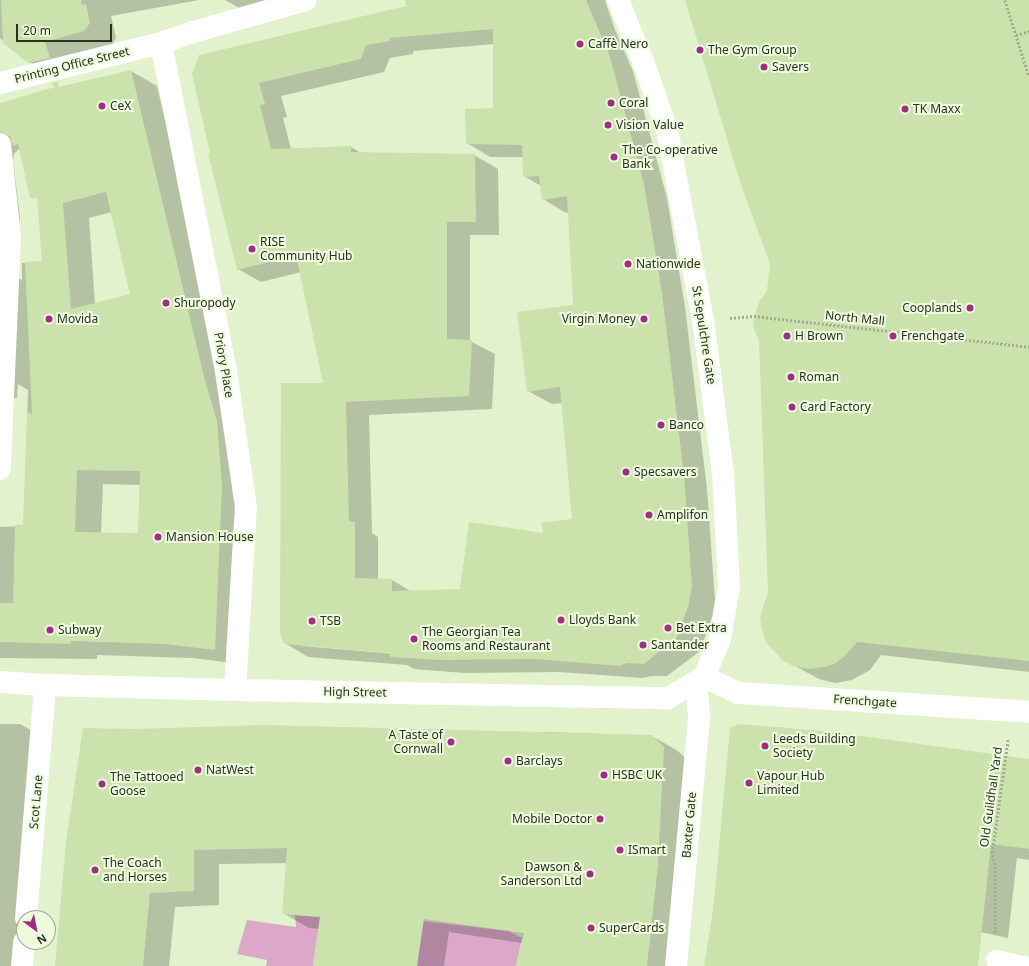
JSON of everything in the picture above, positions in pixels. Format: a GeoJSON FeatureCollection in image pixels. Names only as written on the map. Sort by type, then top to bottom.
{"type":"FeatureCollection","features":[{"type":"Feature","properties":{"kind":"street","name":"Printing Office Street"},"geometry":{"type":"LineString","coordinates":[[0,83],[160,43],[193,32],[306,0]]}},
{"type":"Feature","properties":{"kind":"street","name":"St Sepulchre Gate"},"geometry":{"type":"LineString","coordinates":[[618,0],[646,68],[667,130],[703,320],[723,473],[729,586],[720,639],[700,680]]}},
{"type":"Feature","properties":{"kind":"street","name":"Priory Place"},"geometry":{"type":"LineString","coordinates":[[160,43],[226,371],[246,507],[235,690]]}},
{"type":"Feature","properties":{"kind":"street"},"geometry":{"type":"LineString","coordinates":[[0,144],[10,236],[0,469]]}},
{"type":"Feature","properties":{"kind":"street","name":"High Street"},"geometry":{"type":"LineString","coordinates":[[0,682],[45,685],[235,690],[668,698],[700,680]]}},
{"type":"Feature","properties":{"kind":"street","name":"Frenchgate"},"geometry":{"type":"LineString","coordinates":[[700,680],[738,693],[1020,711]]}},
{"type":"Feature","properties":{"kind":"street","name":"Baxter Gate"},"geometry":{"type":"LineString","coordinates":[[676,966],[699,716],[700,680]]}},
{"type":"Feature","properties":{"kind":"street","name":"Scot Lane"},"geometry":{"type":"LineString","coordinates":[[27,910],[45,685]]}},
{"type":"Feature","properties":{"kind":"street"},"geometry":{"type":"LineString","coordinates":[[22,966],[23,950]]}},
{"type":"Feature","properties":{"kind":"lane"},"geometry":{"type":"LineString","coordinates":[[995,959],[1027,966]]}},
{"type":"Feature","properties":{"kind":"path"},"geometry":{"type":"LineString","coordinates":[[1006,0],[1029,76]]}},
{"type":"Feature","properties":{"kind":"path"},"geometry":{"type":"LineString","coordinates":[[1016,35],[1029,31]]}},
{"type":"Feature","properties":{"kind":"path","name":"North Mall"},"geometry":{"type":"LineString","coordinates":[[703,320],[754,316],[1029,347]]}},
{"type":"Feature","properties":{"kind":"path","name":"Old Guildhall Yard"},"geometry":{"type":"LineString","coordinates":[[995,959],[995,869],[992,853],[1020,711]]}},
{"type":"Feature","properties":{"kind":"shaded area"},"geometry":{"type":"Polygon","coordinates":[[[0,0],[1029,0],[1029,966],[0,966],[0,0]]]}},
{"type":"Feature","properties":{"kind":"shaded area"},"geometry":{"type":"Polygon","coordinates":[[[295,915],[320,917],[313,966],[266,966],[267,960],[237,954],[247,920],[296,927],[295,915]]]}},
{"type":"Feature","properties":{"kind":"shaded area"},"geometry":{"type":"Polygon","coordinates":[[[423,921],[508,931],[522,938],[516,966],[417,966],[423,921]]]}},
{"type":"Feature","properties":{"kind":"building"},"geometry":{"type":"Polygon","coordinates":[[[1,0],[81,0],[82,5],[86,4],[90,23],[84,31],[45,42],[50,58],[28,63],[3,43],[1,0]]]}},
{"type":"Feature","properties":{"kind":"building"},"geometry":{"type":"Polygon","coordinates":[[[405,0],[586,0],[610,57],[644,184],[662,293],[684,475],[692,586],[689,604],[677,637],[644,664],[627,663],[619,666],[535,659],[440,660],[390,657],[390,653],[284,644],[280,633],[281,383],[323,383],[296,255],[237,270],[208,153],[210,153],[192,74],[199,55],[406,6],[405,0]],[[493,29],[390,38],[390,41],[366,45],[361,59],[259,83],[265,104],[260,105],[271,149],[351,146],[351,152],[475,154],[476,222],[447,222],[447,339],[472,340],[469,396],[346,402],[349,521],[355,522],[355,578],[392,579],[392,591],[460,589],[469,522],[543,533],[541,523],[572,519],[560,387],[527,392],[517,312],[573,305],[567,196],[542,200],[539,176],[523,177],[522,145],[466,144],[465,109],[493,108],[493,29]]]}},
{"type":"Feature","properties":{"kind":"building","name":"Frenchgate"},"geometry":{"type":"Polygon","coordinates":[[[685,0],[1029,0],[1029,661],[857,642],[845,656],[836,663],[825,667],[810,669],[793,666],[782,660],[766,642],[760,618],[768,592],[759,340],[754,329],[753,320],[759,302],[767,291],[770,264],[740,182],[685,0]]]}},
{"type":"Feature","properties":{"kind":"building"},"geometry":{"type":"Polygon","coordinates":[[[131,70],[205,381],[217,421],[222,486],[215,650],[165,644],[71,641],[71,644],[0,642],[0,603],[13,603],[15,525],[23,525],[27,413],[32,414],[25,262],[42,261],[37,198],[30,198],[18,144],[13,146],[10,136],[0,132],[0,103],[55,87],[51,83],[58,82],[59,87],[131,70]],[[106,192],[63,203],[71,309],[130,294],[106,192]],[[77,470],[75,532],[138,533],[140,471],[77,470]]]}},
{"type":"Feature","properties":{"kind":"building"},"geometry":{"type":"Polygon","coordinates":[[[739,724],[833,732],[1029,759],[1029,849],[991,844],[978,966],[704,966],[713,912],[730,728],[739,724]]]}},
{"type":"Feature","properties":{"kind":"building"},"geometry":{"type":"Polygon","coordinates":[[[264,725],[652,735],[664,747],[658,865],[647,966],[516,966],[524,933],[424,919],[417,966],[313,966],[320,917],[282,914],[287,848],[194,850],[194,891],[150,893],[143,966],[55,966],[66,842],[83,728],[135,729],[264,725]]]}},
{"type":"Feature","properties":{"kind":"place","name":"Caffè Nero"},"geometry":{"type":"Point","coordinates":[580,44]}},
{"type":"Feature","properties":{"kind":"place","name":"The Gym Group"},"geometry":{"type":"Point","coordinates":[700,50]}},
{"type":"Feature","properties":{"kind":"place","name":"Savers"},"geometry":{"type":"Point","coordinates":[764,67]}},
{"type":"Feature","properties":{"kind":"place","name":"Coral"},"geometry":{"type":"Point","coordinates":[611,103]}},
{"type":"Feature","properties":{"kind":"place","name":"CeX"},"geometry":{"type":"Point","coordinates":[102,106]}},
{"type":"Feature","properties":{"kind":"place","name":"TK Maxx"},"geometry":{"type":"Point","coordinates":[905,109]}},
{"type":"Feature","properties":{"kind":"place","name":"Vision Value"},"geometry":{"type":"Point","coordinates":[608,125]}},
{"type":"Feature","properties":{"kind":"place","name":"The Co-operative Bank"},"geometry":{"type":"Point","coordinates":[614,157]}},
{"type":"Feature","properties":{"kind":"place","name":"RISE Community Hub"},"geometry":{"type":"Point","coordinates":[252,249]}},
{"type":"Feature","properties":{"kind":"place","name":"Nationwide"},"geometry":{"type":"Point","coordinates":[628,264]}},
{"type":"Feature","properties":{"kind":"place","name":"Shuropody"},"geometry":{"type":"Point","coordinates":[166,303]}},
{"type":"Feature","properties":{"kind":"place","name":"Cooplands"},"geometry":{"type":"Point","coordinates":[970,308]}},
{"type":"Feature","properties":{"kind":"place","name":"Movida"},"geometry":{"type":"Point","coordinates":[49,319]}},
{"type":"Feature","properties":{"kind":"place","name":"Virgin Money"},"geometry":{"type":"Point","coordinates":[644,319]}},
{"type":"Feature","properties":{"kind":"place","name":"H Brown"},"geometry":{"type":"Point","coordinates":[787,336]}},
{"type":"Feature","properties":{"kind":"place","name":"Frenchgate"},"geometry":{"type":"Point","coordinates":[893,336]}},
{"type":"Feature","properties":{"kind":"place","name":"Roman"},"geometry":{"type":"Point","coordinates":[791,377]}},
{"type":"Feature","properties":{"kind":"place","name":"Card Factory"},"geometry":{"type":"Point","coordinates":[792,407]}},
{"type":"Feature","properties":{"kind":"place","name":"Banco"},"geometry":{"type":"Point","coordinates":[661,425]}},
{"type":"Feature","properties":{"kind":"place","name":"Specsavers"},"geometry":{"type":"Point","coordinates":[626,472]}},
{"type":"Feature","properties":{"kind":"place","name":"Amplifon"},"geometry":{"type":"Point","coordinates":[649,515]}},
{"type":"Feature","properties":{"kind":"place","name":"Mansion House"},"geometry":{"type":"Point","coordinates":[158,537]}},
{"type":"Feature","properties":{"kind":"place","name":"Lloyds Bank"},"geometry":{"type":"Point","coordinates":[561,620]}},
{"type":"Feature","properties":{"kind":"place","name":"TSB"},"geometry":{"type":"Point","coordinates":[312,621]}},
{"type":"Feature","properties":{"kind":"place","name":"Bet Extra"},"geometry":{"type":"Point","coordinates":[668,628]}},
{"type":"Feature","properties":{"kind":"place","name":"Subway"},"geometry":{"type":"Point","coordinates":[50,630]}},
{"type":"Feature","properties":{"kind":"place","name":"The Georgian Tea Rooms and Restaurant"},"geometry":{"type":"Point","coordinates":[414,639]}},
{"type":"Feature","properties":{"kind":"place","name":"Santander"},"geometry":{"type":"Point","coordinates":[643,645]}},
{"type":"Feature","properties":{"kind":"place","name":"A Taste of Cornwall"},"geometry":{"type":"Point","coordinates":[451,742]}},
{"type":"Feature","properties":{"kind":"place","name":"Leeds Building Society"},"geometry":{"type":"Point","coordinates":[765,746]}},
{"type":"Feature","properties":{"kind":"place","name":"Barclays"},"geometry":{"type":"Point","coordinates":[508,761]}},
{"type":"Feature","properties":{"kind":"place","name":"NatWest"},"geometry":{"type":"Point","coordinates":[198,770]}},
{"type":"Feature","properties":{"kind":"place","name":"HSBC UK"},"geometry":{"type":"Point","coordinates":[604,775]}},
{"type":"Feature","properties":{"kind":"place","name":"Vapour Hub Limited"},"geometry":{"type":"Point","coordinates":[749,783]}},
{"type":"Feature","properties":{"kind":"place","name":"The Tattooed Goose"},"geometry":{"type":"Point","coordinates":[102,784]}},
{"type":"Feature","properties":{"kind":"place","name":"Mobile Doctor"},"geometry":{"type":"Point","coordinates":[600,819]}},
{"type":"Feature","properties":{"kind":"place","name":"ISmart"},"geometry":{"type":"Point","coordinates":[620,850]}},
{"type":"Feature","properties":{"kind":"place","name":"The Coach and Horses"},"geometry":{"type":"Point","coordinates":[95,870]}},
{"type":"Feature","properties":{"kind":"place","name":"Dawson & Sanderson Ltd"},"geometry":{"type":"Point","coordinates":[590,874]}},
{"type":"Feature","properties":{"kind":"place","name":"SuperCards"},"geometry":{"type":"Point","coordinates":[591,928]}}]}
